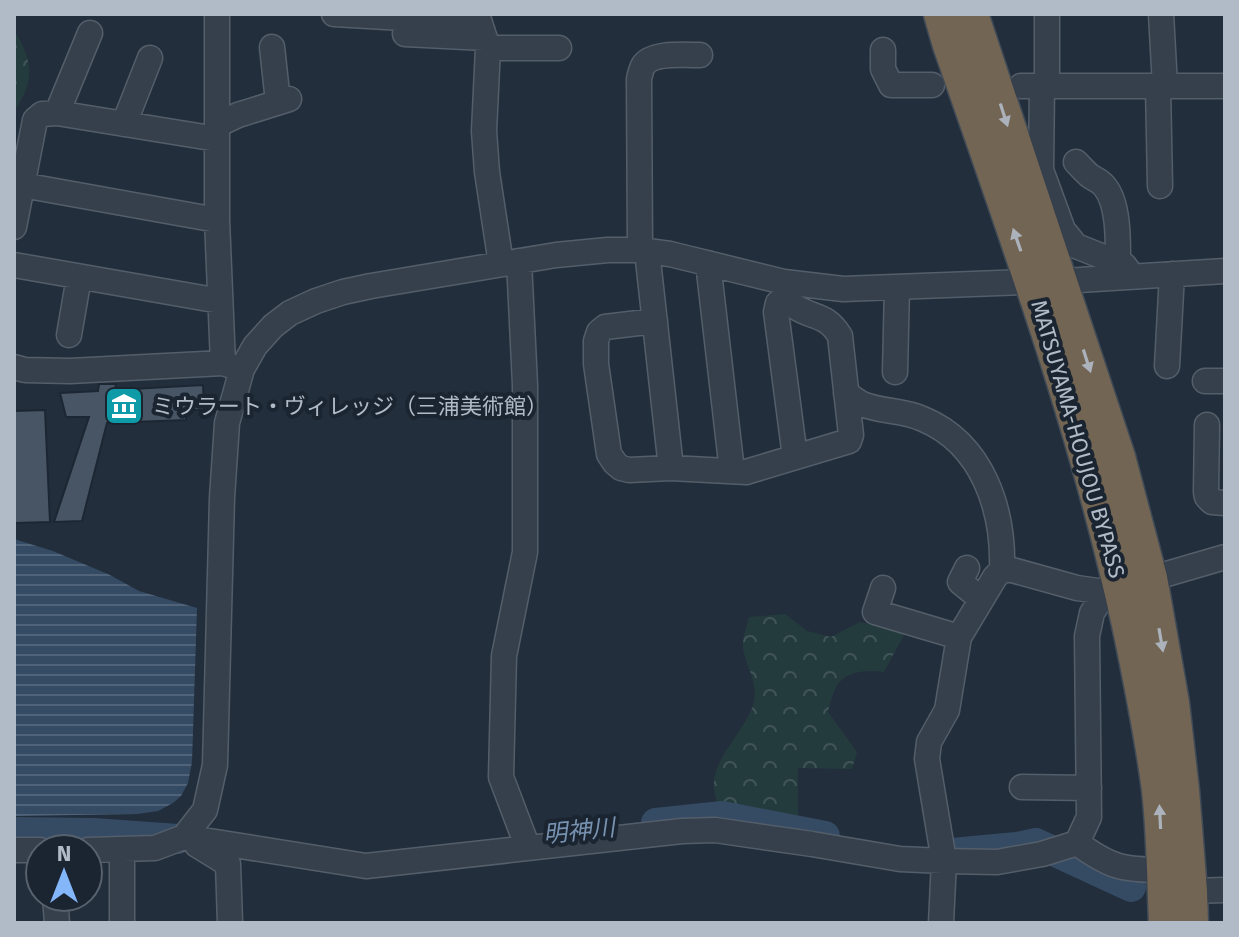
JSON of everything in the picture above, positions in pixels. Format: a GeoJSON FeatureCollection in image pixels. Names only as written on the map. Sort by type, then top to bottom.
{"type":"FeatureCollection","features":[{"type":"Feature","properties":{"kind":"highway","name":"MATSUYAMA-HOUJOU BYPASS"},"geometry":{"type":"LineString","coordinates":[[960,29],[1045,281],[1118,457],[1125,585],[1159,792],[1166,923]]}},
{"type":"Feature","properties":{"kind":"highway","name":"MATSUYAMA-HOUJOU BYPASS"},"geometry":{"type":"LineString","coordinates":[[1125,585],[1172,703],[1191,907]]}},
{"type":"Feature","properties":{"kind":"street"},"geometry":{"type":"LineString","coordinates":[[184,837],[205,810],[215,765],[222,498],[232,366],[220,301],[217,14]]}},
{"type":"Feature","properties":{"kind":"street"},"geometry":{"type":"LineString","coordinates":[[334,14],[420,19],[559,48]]}},
{"type":"Feature","properties":{"kind":"street"},"geometry":{"type":"LineString","coordinates":[[1047,14],[1037,85],[1041,170],[1063,230],[1076,246],[1125,270]]}},
{"type":"Feature","properties":{"kind":"street"},"geometry":{"type":"LineString","coordinates":[[1160,186],[1161,14]]}},
{"type":"Feature","properties":{"kind":"street"},"geometry":{"type":"LineString","coordinates":[[405,34],[482,30]]}},
{"type":"Feature","properties":{"kind":"street"},"geometry":{"type":"LineString","coordinates":[[482,30],[487,172],[510,262],[525,385],[525,552],[504,656],[501,777],[528,848]]}},
{"type":"Feature","properties":{"kind":"street"},"geometry":{"type":"LineString","coordinates":[[57,113],[90,33]]}},
{"type":"Feature","properties":{"kind":"street"},"geometry":{"type":"LineString","coordinates":[[14,227],[35,120],[42,114],[57,113],[124,124],[217,132],[238,115],[283,101],[272,47]]}},
{"type":"Feature","properties":{"kind":"street"},"geometry":{"type":"LineString","coordinates":[[883,50],[883,69],[891,85],[932,85]]}},
{"type":"Feature","properties":{"kind":"street"},"geometry":{"type":"LineString","coordinates":[[671,468],[644,250],[639,79],[642,66],[650,59],[665,55],[700,55]]}},
{"type":"Feature","properties":{"kind":"street"},"geometry":{"type":"LineString","coordinates":[[124,124],[150,58]]}},
{"type":"Feature","properties":{"kind":"street"},"geometry":{"type":"LineString","coordinates":[[1037,85],[1225,86]]}},
{"type":"Feature","properties":{"kind":"street"},"geometry":{"type":"LineString","coordinates":[[1050,194],[1082,168],[1103,183],[1110,193],[1125,270]]}},
{"type":"Feature","properties":{"kind":"street"},"geometry":{"type":"LineString","coordinates":[[22,185],[217,220]]}},
{"type":"Feature","properties":{"kind":"street"},"geometry":{"type":"LineString","coordinates":[[14,367],[70,371],[232,366],[290,313],[343,292],[510,262],[608,250],[670,254],[708,263],[784,290],[1045,281],[1125,270],[1172,274],[1225,271]]}},
{"type":"Feature","properties":{"kind":"street"},"geometry":{"type":"LineString","coordinates":[[708,263],[732,471]]}},
{"type":"Feature","properties":{"kind":"street"},"geometry":{"type":"LineString","coordinates":[[14,265],[220,301]]}},
{"type":"Feature","properties":{"kind":"street"},"geometry":{"type":"LineString","coordinates":[[1167,366],[1172,274]]}},
{"type":"Feature","properties":{"kind":"street"},"geometry":{"type":"LineString","coordinates":[[69,335],[79,277]]}},
{"type":"Feature","properties":{"kind":"street"},"geometry":{"type":"LineString","coordinates":[[894,372],[897,287]]}},
{"type":"Feature","properties":{"kind":"street"},"geometry":{"type":"LineString","coordinates":[[655,321],[605,327],[599,332],[596,364],[609,454],[621,468],[629,470],[671,468],[746,472],[849,441],[851,435],[840,336],[834,326],[822,317],[794,306],[784,290]]}},
{"type":"Feature","properties":{"kind":"street"},"geometry":{"type":"LineString","coordinates":[[784,290],[776,312],[795,457]]}},
{"type":"Feature","properties":{"kind":"street"},"geometry":{"type":"LineString","coordinates":[[846,393],[863,404],[924,419],[963,446],[977,464],[998,516],[1002,570]]}},
{"type":"Feature","properties":{"kind":"street"},"geometry":{"type":"LineString","coordinates":[[1207,425],[1207,497],[1212,502],[1225,503]]}},
{"type":"Feature","properties":{"kind":"street"},"geometry":{"type":"LineString","coordinates":[[941,923],[944,861],[927,759],[929,742],[947,710],[959,637],[995,577],[1002,570],[1012,570],[1077,588],[1125,585],[1225,557]]}},
{"type":"Feature","properties":{"kind":"street"},"geometry":{"type":"LineString","coordinates":[[967,568],[960,582],[981,599]]}},
{"type":"Feature","properties":{"kind":"street"},"geometry":{"type":"LineString","coordinates":[[1060,848],[1089,817],[1087,636],[1092,613],[1125,585]]}},
{"type":"Feature","properties":{"kind":"street"},"geometry":{"type":"LineString","coordinates":[[883,588],[875,612],[959,637]]}},
{"type":"Feature","properties":{"kind":"street"},"geometry":{"type":"LineString","coordinates":[[1022,787],[1089,788]]}},
{"type":"Feature","properties":{"kind":"street"},"geometry":{"type":"LineString","coordinates":[[104,850],[155,848],[184,837],[366,866],[715,830],[900,859],[997,862],[1060,848],[1132,870],[1163,870]]}},
{"type":"Feature","properties":{"kind":"street"},"geometry":{"type":"LineString","coordinates":[[184,837],[228,864],[230,923]]}},
{"type":"Feature","properties":{"kind":"street"},"geometry":{"type":"LineString","coordinates":[[122,849],[122,923]]}},
{"type":"Feature","properties":{"kind":"street"},"geometry":{"type":"LineString","coordinates":[[1191,907],[1225,890]]}},
{"type":"Feature","properties":{"kind":"green space"},"geometry":{"type":"Polygon","coordinates":[[[14,30],[28,62],[29,80],[14,112],[14,30]]]}},
{"type":"Feature","properties":{"kind":"green space"},"geometry":{"type":"Polygon","coordinates":[[[785,614],[807,631],[831,637],[860,622],[905,633],[884,672],[851,674],[836,687],[828,712],[857,752],[852,769],[798,768],[798,822],[721,807],[715,793],[714,779],[725,752],[750,714],[754,701],[754,687],[743,647],[749,617],[785,614]]]}},
{"type":"Feature","properties":{"kind":"water"},"geometry":{"type":"Polygon","coordinates":[[[14,539],[53,551],[139,591],[197,608],[192,762],[188,783],[173,803],[158,811],[137,814],[14,816],[14,539]]]}},
{"type":"Feature","properties":{"kind":"building"},"geometry":{"type":"Polygon","coordinates":[[[99,384],[116,384],[115,390],[203,385],[204,410],[186,410],[186,420],[107,423],[82,521],[54,522],[89,417],[66,417],[60,393],[98,391],[99,384]]]}},
{"type":"Feature","properties":{"kind":"building"},"geometry":{"type":"Polygon","coordinates":[[[45,410],[50,522],[14,523],[14,411],[45,410]]]}},
{"type":"Feature","properties":{"kind":"waterway","name":"明神川"},"geometry":{"type":"LineString","coordinates":[[656,823],[722,816],[825,836]]}},
{"type":"Feature","properties":{"kind":"waterway","name":"明神川"},"geometry":{"type":"LineString","coordinates":[[14,832],[178,839]]}},
{"type":"Feature","properties":{"kind":"waterway","name":"明神川"},"geometry":{"type":"LineString","coordinates":[[952,853],[1036,843],[1131,887]]}},
{"type":"Feature","properties":{"kind":"place","name":"ミウラート・ヴィレッジ（三浦美術館）"},"geometry":{"type":"Point","coordinates":[124,406]}}]}
